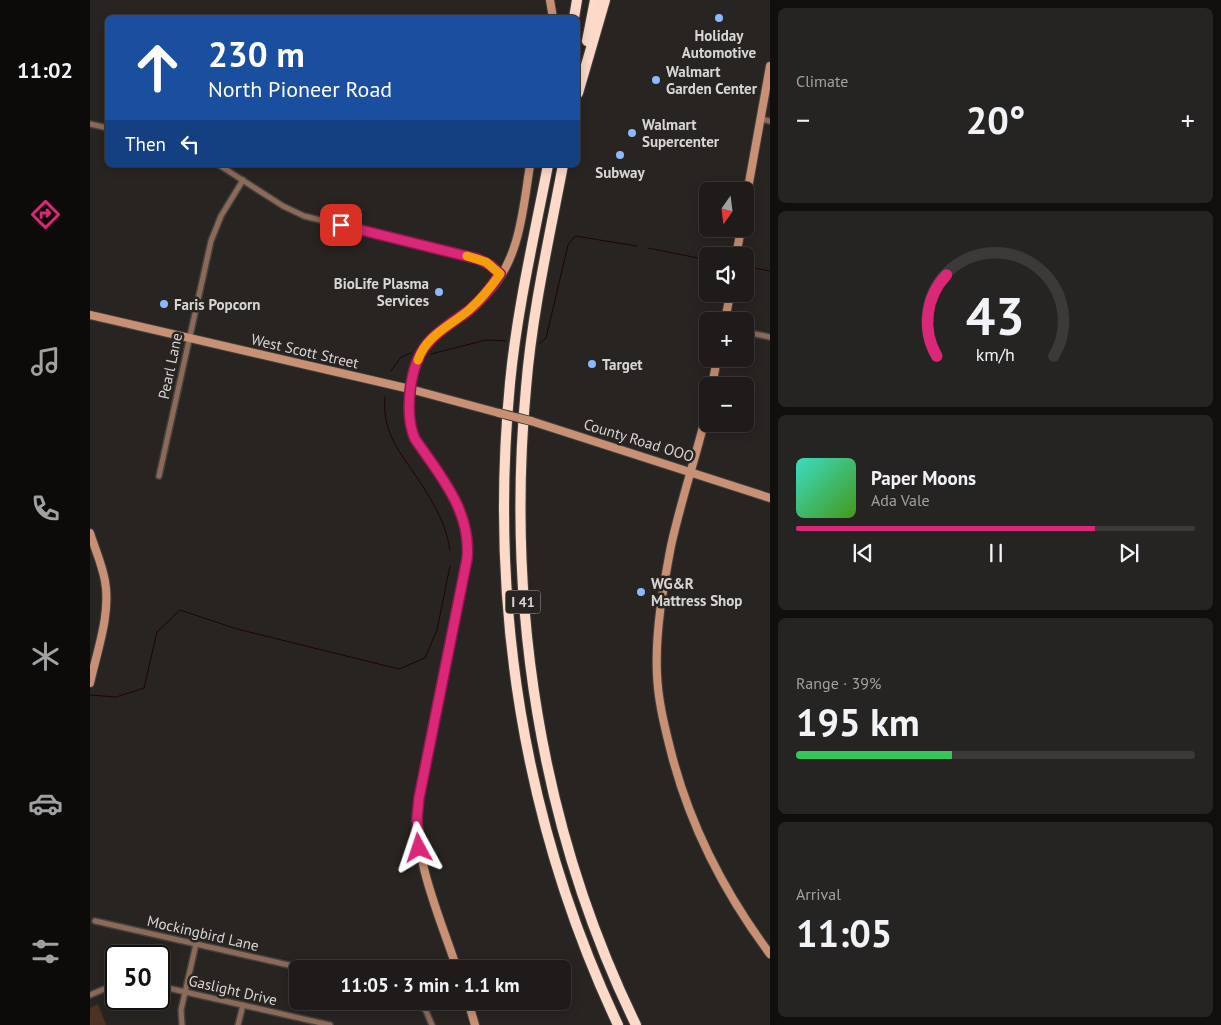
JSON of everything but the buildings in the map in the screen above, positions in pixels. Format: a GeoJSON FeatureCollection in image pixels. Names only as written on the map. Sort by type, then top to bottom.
{"type":"FeatureCollection","features":[{"type":"Feature","properties":{"kind":"highway"},"geometry":{"type":"LineString","coordinates":[[570,0],[570,15]]}},
{"type":"Feature","properties":{"kind":"highway"},"geometry":{"type":"LineString","coordinates":[[574,15],[577,0]]}},
{"type":"Feature","properties":{"kind":"highway"},"geometry":{"type":"LineString","coordinates":[[580,78],[595,0]]}},
{"type":"Feature","properties":{"kind":"highway"},"geometry":{"type":"LineString","coordinates":[[580,87],[604,0]]}},
{"type":"Feature","properties":{"kind":"highway","name":"I 41"},"geometry":{"type":"LineString","coordinates":[[548,167],[510,382],[504,522],[510,645],[517,701],[547,833],[579,932],[618,1025]]}},
{"type":"Feature","properties":{"kind":"highway","name":"I 41"},"geometry":{"type":"LineString","coordinates":[[563,167],[540,288],[526,385],[521,451],[520,568],[529,662],[549,777],[579,885],[598,936],[636,1025]]}},
{"type":"Feature","properties":{"kind":"main road"},"geometry":{"type":"LineString","coordinates":[[550,0],[552,15]]}},
{"type":"Feature","properties":{"kind":"main road"},"geometry":{"type":"LineString","coordinates":[[749,182],[770,66]]}},
{"type":"Feature","properties":{"kind":"main road"},"geometry":{"type":"LineString","coordinates":[[454,960],[422,860],[417,827],[419,798],[467,559],[468,540],[464,523],[452,494],[415,439],[411,429],[410,389],[421,352],[428,342],[487,294],[510,260],[518,237],[530,167]]}},
{"type":"Feature","properties":{"kind":"main road","name":"West Scott Street"},"geometry":{"type":"LineString","coordinates":[[90,316],[410,389],[499,413]]}},
{"type":"Feature","properties":{"kind":"main road","name":"County Road OOO"},"geometry":{"type":"LineString","coordinates":[[499,413],[531,421],[691,471],[770,498]]}},
{"type":"Feature","properties":{"kind":"main road"},"geometry":{"type":"LineString","coordinates":[[702,432],[672,544],[663,593],[657,672],[661,712],[679,780],[702,842],[730,896],[770,954]]}},
{"type":"Feature","properties":{"kind":"main road"},"geometry":{"type":"LineString","coordinates":[[90,533],[105,578],[106,598],[90,683]]}},
{"type":"Feature","properties":{"kind":"main road"},"geometry":{"type":"LineString","coordinates":[[471,1010],[475,1025]]}},
{"type":"Feature","properties":{"kind":"street"},"geometry":{"type":"LineString","coordinates":[[761,119],[770,121]]}},
{"type":"Feature","properties":{"kind":"street"},"geometry":{"type":"LineString","coordinates":[[90,124],[105,127]]}},
{"type":"Feature","properties":{"kind":"street"},"geometry":{"type":"LineString","coordinates":[[222,167],[287,208],[304,216],[478,259],[490,265],[500,274]]}},
{"type":"Feature","properties":{"kind":"street","name":"Pearl Lane"},"geometry":{"type":"LineString","coordinates":[[159,476],[213,232],[243,180]]}},
{"type":"Feature","properties":{"kind":"street"},"geometry":{"type":"LineString","coordinates":[[754,334],[770,337]]}},
{"type":"Feature","properties":{"kind":"street","name":"Mockingbird Lane"},"geometry":{"type":"LineString","coordinates":[[95,921],[289,965]]}},
{"type":"Feature","properties":{"kind":"street"},"geometry":{"type":"LineString","coordinates":[[182,1025],[180,1014],[196,944]]}},
{"type":"Feature","properties":{"kind":"street"},"geometry":{"type":"LineString","coordinates":[[90,995],[105,989]]}},
{"type":"Feature","properties":{"kind":"street","name":"Gaslight Drive"},"geometry":{"type":"LineString","coordinates":[[170,989],[330,1025]]}},
{"type":"Feature","properties":{"kind":"street"},"geometry":{"type":"LineString","coordinates":[[238,1025],[243,1005]]}},
{"type":"Feature","properties":{"kind":"street"},"geometry":{"type":"LineString","coordinates":[[425,1010],[432,1025]]}},
{"type":"Feature","properties":{"kind":"shaded area"},"geometry":{"type":"Polygon","coordinates":[[[98,1004],[106,1025],[90,1025],[90,1008],[98,1004]]]}},
{"type":"Feature","properties":{"kind":"waterway"},"geometry":{"type":"LineString","coordinates":[[539,344],[546,338],[568,245],[575,236],[637,246]]}},
{"type":"Feature","properties":{"kind":"waterway"},"geometry":{"type":"LineString","coordinates":[[648,248],[699,258]]}},
{"type":"Feature","properties":{"kind":"waterway"},"geometry":{"type":"LineString","coordinates":[[754,268],[770,271]]}},
{"type":"Feature","properties":{"kind":"waterway"},"geometry":{"type":"LineString","coordinates":[[431,354],[486,340],[506,341]]}},
{"type":"Feature","properties":{"kind":"waterway"},"geometry":{"type":"LineString","coordinates":[[391,371],[401,357],[411,353]]}},
{"type":"Feature","properties":{"kind":"waterway"},"geometry":{"type":"LineString","coordinates":[[385,397],[385,411],[391,436],[437,511],[447,534],[450,550]]}},
{"type":"Feature","properties":{"kind":"waterway"},"geometry":{"type":"LineString","coordinates":[[90,695],[116,697],[144,688],[157,632],[180,610],[237,629],[399,669],[425,658],[437,630],[450,566]]}},
{"type":"Feature","properties":{"kind":"slow traffic"},"geometry":{"type":"LineString","coordinates":[[418,360],[428,342],[487,294],[500,274],[486,262],[467,256]]}},
{"type":"Feature","properties":{"kind":"place","name":"Holiday Automotive"},"geometry":{"type":"Point","coordinates":[719,18]}},
{"type":"Feature","properties":{"kind":"place","name":"Walmart Garden Center"},"geometry":{"type":"Point","coordinates":[656,80]}},
{"type":"Feature","properties":{"kind":"place","name":"Walmart Supercenter"},"geometry":{"type":"Point","coordinates":[632,133]}},
{"type":"Feature","properties":{"kind":"place","name":"Subway"},"geometry":{"type":"Point","coordinates":[620,155]}},
{"type":"Feature","properties":{"kind":"place","name":"BioLife Plasma Services"},"geometry":{"type":"Point","coordinates":[439,292]}},
{"type":"Feature","properties":{"kind":"place","name":"Faris Popcorn"},"geometry":{"type":"Point","coordinates":[164,304]}},
{"type":"Feature","properties":{"kind":"place","name":"Target"},"geometry":{"type":"Point","coordinates":[592,364]}},
{"type":"Feature","properties":{"kind":"place","name":"WG&R Mattress Shop"},"geometry":{"type":"Point","coordinates":[641,592]}},
{"type":"Feature","properties":{"kind":"route"},"geometry":{"type":"LineString","coordinates":[[341,225],[478,259],[486,262],[500,274],[487,294],[428,342],[421,352],[410,389],[411,429],[415,439],[452,494],[464,523],[468,540],[467,559],[419,798],[417,827],[419,848]]}}]}
